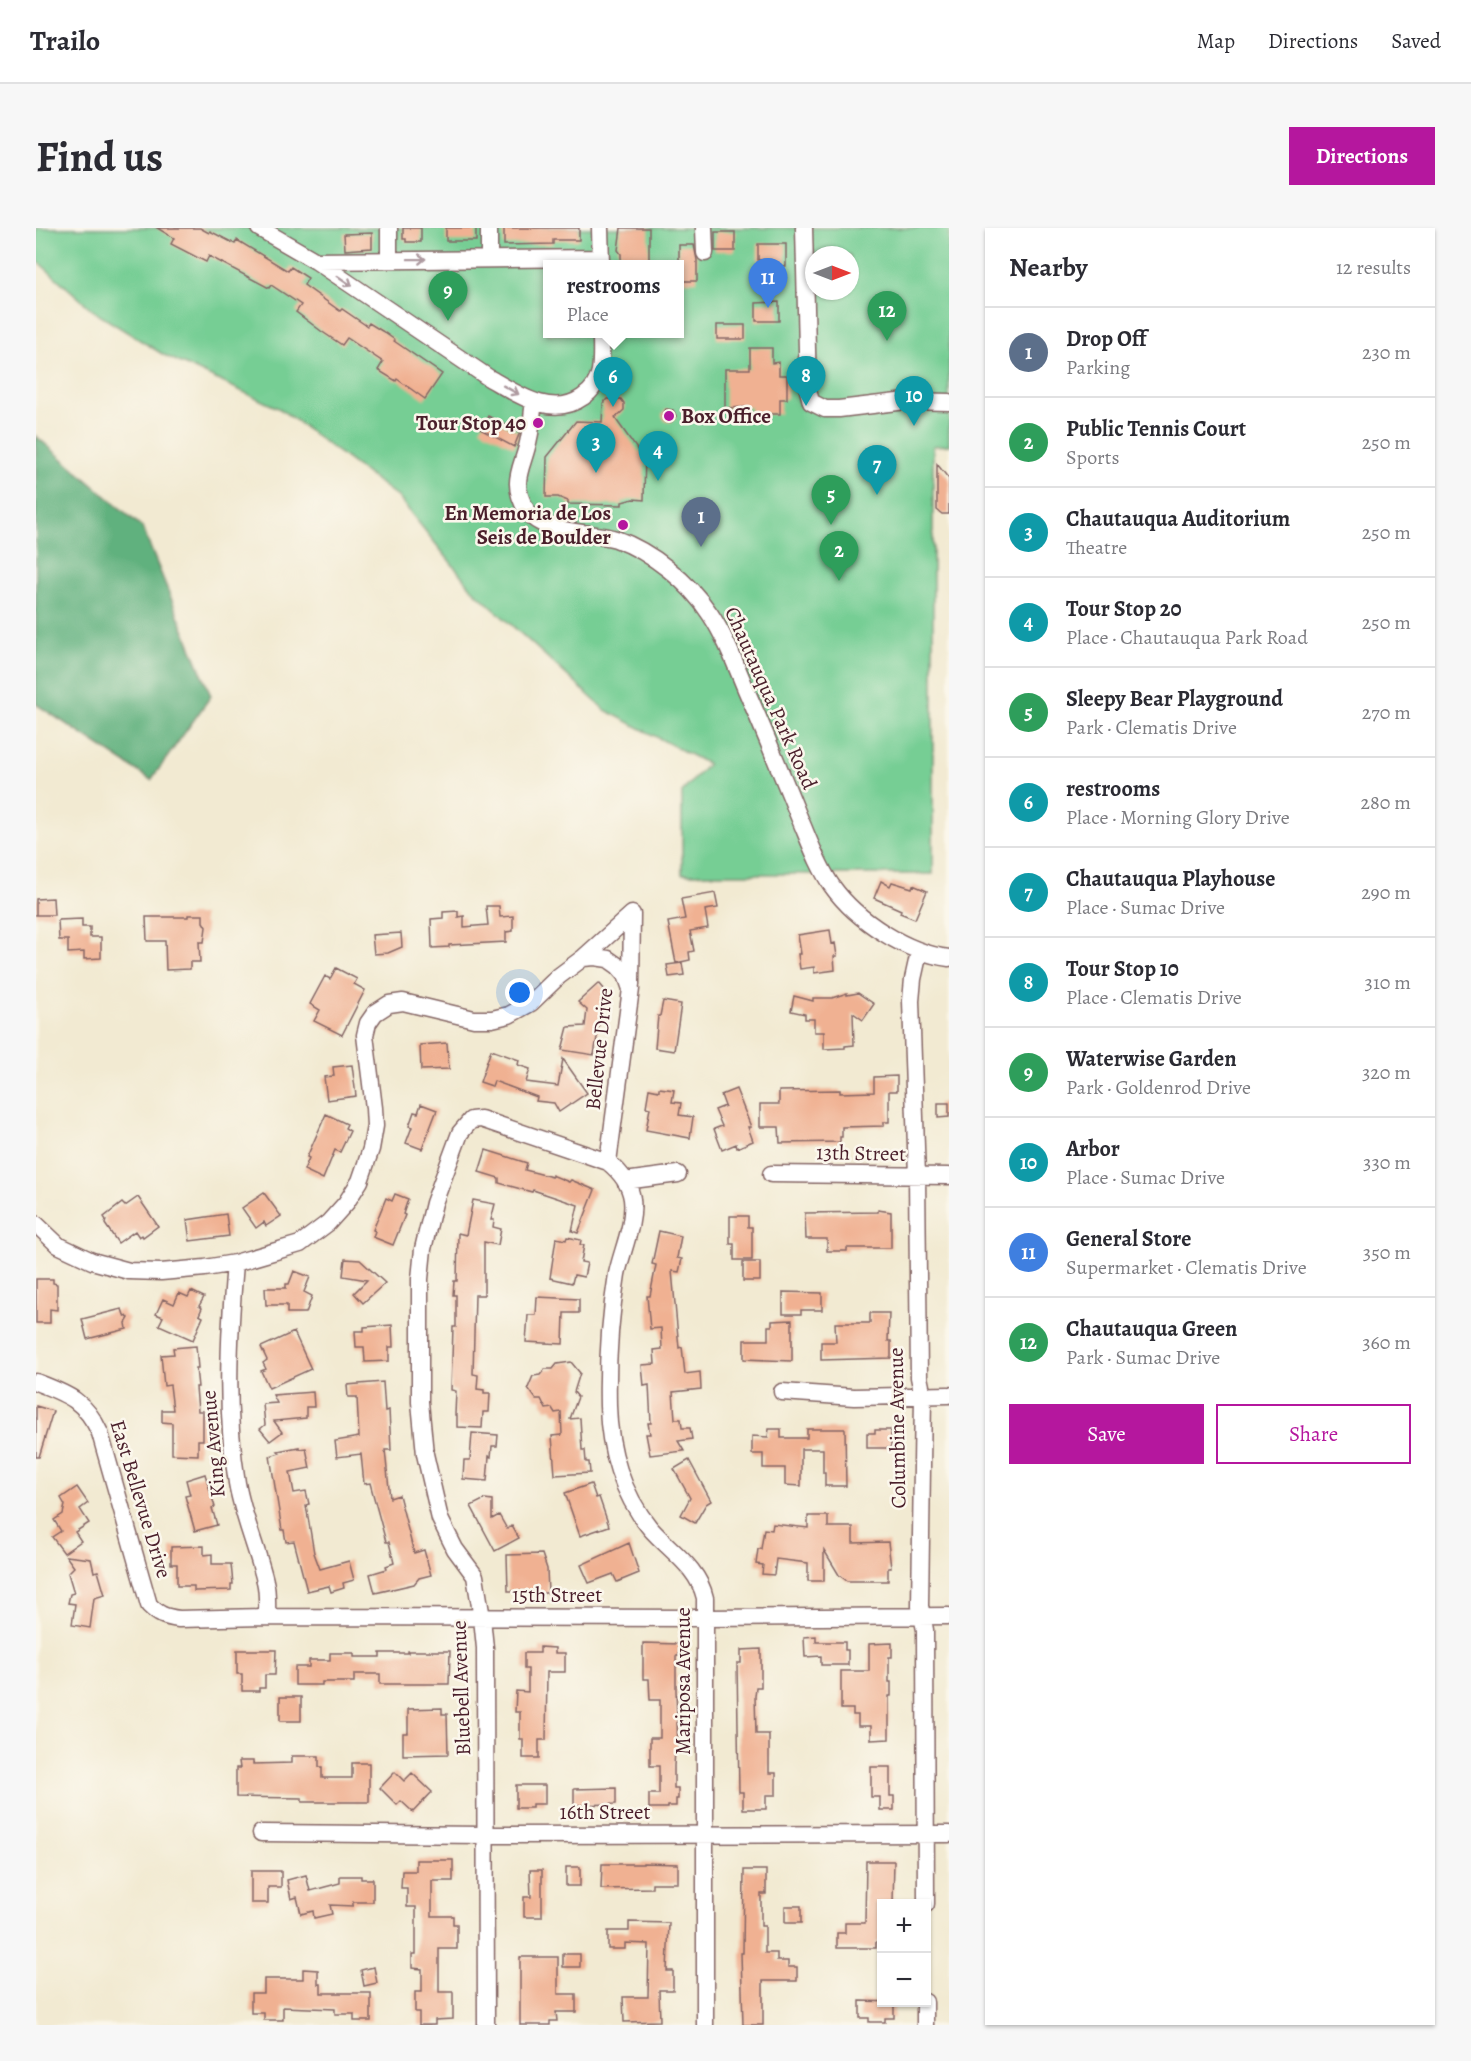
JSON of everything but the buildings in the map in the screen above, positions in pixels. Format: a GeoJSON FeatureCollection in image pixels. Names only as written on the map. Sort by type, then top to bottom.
{"type":"FeatureCollection","features":[{"type":"Feature","properties":{"kind":"street"},"geometry":{"type":"LineString","coordinates":[[259,228],[316,261],[489,378],[534,402],[551,407],[561,407],[574,403],[590,391],[600,370],[601,338]]}},
{"type":"Feature","properties":{"kind":"street"},"geometry":{"type":"LineString","coordinates":[[388,228],[389,260]]}},
{"type":"Feature","properties":{"kind":"street"},"geometry":{"type":"LineString","coordinates":[[489,228],[489,259]]}},
{"type":"Feature","properties":{"kind":"street"},"geometry":{"type":"LineString","coordinates":[[600,228],[601,260]]}},
{"type":"Feature","properties":{"kind":"street"},"geometry":{"type":"LineString","coordinates":[[704,228],[705,253]]}},
{"type":"Feature","properties":{"kind":"street"},"geometry":{"type":"LineString","coordinates":[[804,228],[810,400],[824,408],[834,409],[906,401],[949,402]]}},
{"type":"Feature","properties":{"kind":"street"},"geometry":{"type":"LineString","coordinates":[[316,261],[545,260]]}},
{"type":"Feature","properties":{"kind":"street","name":"Chautauqua Park Road"},"geometry":{"type":"LineString","coordinates":[[534,402],[529,439],[519,468],[519,488],[527,510],[535,519],[552,527],[609,537],[630,546],[671,572],[700,600],[718,626],[740,674],[825,874],[842,898],[874,926],[898,942],[919,952],[949,958]]}},
{"type":"Feature","properties":{"kind":"street"},"geometry":{"type":"LineString","coordinates":[[583,958],[632,914],[631,989]]}},
{"type":"Feature","properties":{"kind":"street","name":"Columbine Avenue"},"geometry":{"type":"LineString","coordinates":[[919,952],[911,1001],[919,1377],[923,1395],[922,1616],[925,1630],[926,1899]]}},
{"type":"Feature","properties":{"kind":"street","name":"Bellevue Drive"},"geometry":{"type":"LineString","coordinates":[[36,1224],[58,1245],[92,1261],[129,1271],[161,1272],[205,1268],[235,1263],[300,1244],[328,1223],[346,1203],[360,1181],[371,1149],[375,1126],[365,1035],[368,1023],[375,1013],[389,1005],[403,1002],[474,1019],[492,1019],[509,1015],[531,1003],[559,976],[583,958],[608,959],[626,975],[631,989],[608,1162]]}},
{"type":"Feature","properties":{"kind":"street","name":"Bluebell Avenue"},"geometry":{"type":"LineString","coordinates":[[486,2025],[485,1648],[475,1576],[455,1550],[440,1519],[425,1454],[420,1402],[420,1280],[423,1249],[434,1203],[460,1133],[471,1120],[481,1119],[608,1162]]}},
{"type":"Feature","properties":{"kind":"street","name":"Mariposa Avenue"},"geometry":{"type":"LineString","coordinates":[[608,1162],[619,1171],[625,1181],[632,1196],[633,1211],[617,1274],[610,1332],[608,1405],[610,1435],[617,1464],[628,1492],[649,1527],[692,1569],[705,1598],[705,2025]]}},
{"type":"Feature","properties":{"kind":"street"},"geometry":{"type":"LineString","coordinates":[[625,1181],[678,1174]]}},
{"type":"Feature","properties":{"kind":"street","name":"13th Street"},"geometry":{"type":"LineString","coordinates":[[771,1174],[949,1176]]}},
{"type":"Feature","properties":{"kind":"street","name":"King Avenue"},"geometry":{"type":"LineString","coordinates":[[235,1263],[230,1325],[230,1407],[237,1482],[245,1520],[265,1581],[267,1617]]}},
{"type":"Feature","properties":{"kind":"street","name":"East Bellevue Drive"},"geometry":{"type":"LineString","coordinates":[[36,1382],[68,1395],[82,1404],[93,1418],[100,1433],[149,1605],[165,1617]]}},
{"type":"Feature","properties":{"kind":"street"},"geometry":{"type":"LineString","coordinates":[[782,1392],[854,1397],[949,1395]]}},
{"type":"Feature","properties":{"kind":"street","name":"15th Street"},"geometry":{"type":"LineString","coordinates":[[165,1617],[179,1619],[949,1616]]}},
{"type":"Feature","properties":{"kind":"street","name":"16th Street"},"geometry":{"type":"LineString","coordinates":[[261,1833],[949,1834]]}},
{"type":"Feature","properties":{"kind":"street"},"geometry":{"type":"LineString","coordinates":[[925,2007],[925,2025]]}},
{"type":"Feature","properties":{"kind":"green space"},"geometry":{"type":"Polygon","coordinates":[[[36,228],[949,228],[949,445],[933,446],[933,874],[682,874],[682,792],[708,764],[605,710],[473,590],[398,497],[280,409],[164,355],[96,313],[36,260],[36,228]]]}},
{"type":"Feature","properties":{"kind":"green space"},"geometry":{"type":"Polygon","coordinates":[[[36,436],[142,527],[211,696],[151,780],[36,704],[36,436]]]}},
{"type":"Feature","properties":{"kind":"place","name":"General Store"},"geometry":{"type":"Point","coordinates":[768,308]}},
{"type":"Feature","properties":{"kind":"place","name":"Waterwise Garden"},"geometry":{"type":"Point","coordinates":[448,321]}},
{"type":"Feature","properties":{"kind":"place","name":"Chautauqua Green"},"geometry":{"type":"Point","coordinates":[887,341]}},
{"type":"Feature","properties":{"kind":"place","name":"Tour Stop 10"},"geometry":{"type":"Point","coordinates":[806,406]}},
{"type":"Feature","properties":{"kind":"place","name":"restrooms"},"geometry":{"type":"Point","coordinates":[613,407]}},
{"type":"Feature","properties":{"kind":"place","name":"Box Office"},"geometry":{"type":"Point","coordinates":[669,416]}},
{"type":"Feature","properties":{"kind":"place","name":"Tour Stop 40"},"geometry":{"type":"Point","coordinates":[538,423]}},
{"type":"Feature","properties":{"kind":"place","name":"Arbor"},"geometry":{"type":"Point","coordinates":[914,426]}},
{"type":"Feature","properties":{"kind":"place","name":"Chautauqua Auditorium"},"geometry":{"type":"Point","coordinates":[596,473]}},
{"type":"Feature","properties":{"kind":"place","name":"Tour Stop 20"},"geometry":{"type":"Point","coordinates":[658,481]}},
{"type":"Feature","properties":{"kind":"place","name":"Chautauqua Playhouse"},"geometry":{"type":"Point","coordinates":[877,495]}},
{"type":"Feature","properties":{"kind":"place","name":"En Memoria de Los Seis de Boulder"},"geometry":{"type":"Point","coordinates":[623,525]}},
{"type":"Feature","properties":{"kind":"place","name":"Sleepy Bear Playground"},"geometry":{"type":"Point","coordinates":[831,525]}},
{"type":"Feature","properties":{"kind":"place","name":"Drop Off"},"geometry":{"type":"Point","coordinates":[701,547]}},
{"type":"Feature","properties":{"kind":"place","name":"Public Tennis Court"},"geometry":{"type":"Point","coordinates":[839,581]}}]}
